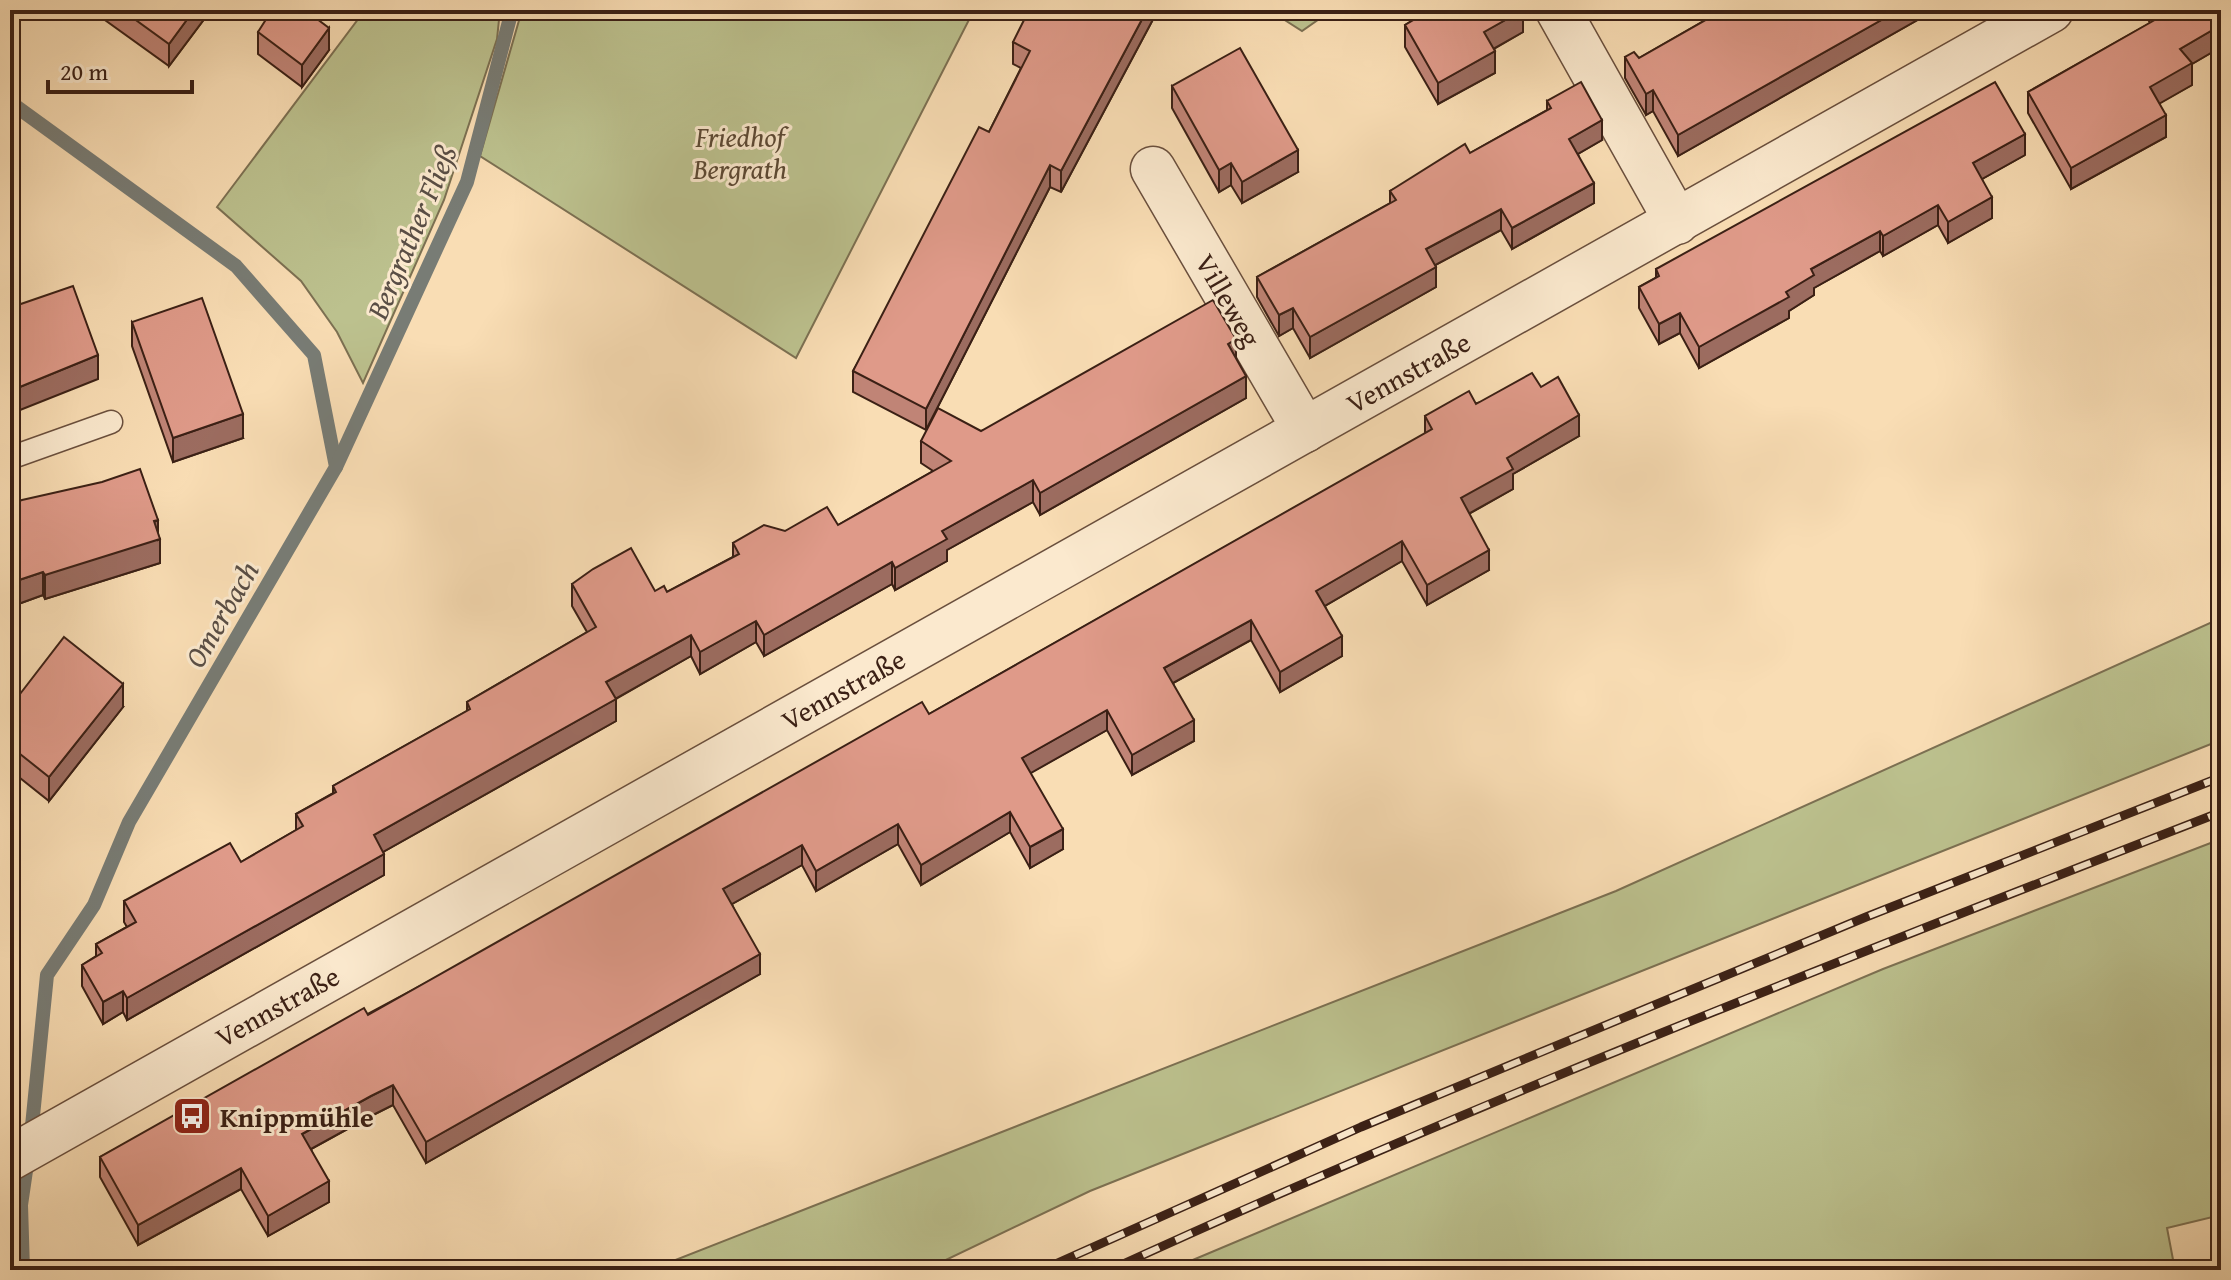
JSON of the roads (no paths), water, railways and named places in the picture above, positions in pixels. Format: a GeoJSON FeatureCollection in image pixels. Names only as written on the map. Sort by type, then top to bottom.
{"type":"FeatureCollection","features":[{"type":"Feature","properties":{"kind":"street"},"geometry":{"type":"LineString","coordinates":[[1558,10],[1677,222]]}},
{"type":"Feature","properties":{"kind":"street","name":"Vennstraße"},"geometry":{"type":"LineString","coordinates":[[10,1158],[2051,10]]}},
{"type":"Feature","properties":{"kind":"street","name":"Villeweg"},"geometry":{"type":"LineString","coordinates":[[1153,169],[1305,430]]}},
{"type":"Feature","properties":{"kind":"lane"},"geometry":{"type":"LineString","coordinates":[[10,458],[111,422]]}},
{"type":"Feature","properties":{"kind":"waterway","name":"Bergrather Fließ"},"geometry":{"type":"LineString","coordinates":[[336,467],[467,182],[512,10]]}},
{"type":"Feature","properties":{"kind":"waterway","name":"Omerbach"},"geometry":{"type":"LineString","coordinates":[[10,102],[236,266],[314,355],[336,467],[129,822],[94,905],[47,975],[31,1136]]}},
{"type":"Feature","properties":{"kind":"waterway","name":"Omerbach"},"geometry":{"type":"LineString","coordinates":[[23,1270],[21,1205],[28,1157]]}},
{"type":"Feature","properties":{"kind":"railway"},"geometry":{"type":"LineString","coordinates":[[1042,1270],[1361,1127],[1866,917],[2221,777]]}},
{"type":"Feature","properties":{"kind":"railway"},"geometry":{"type":"LineString","coordinates":[[1110,1270],[1523,1090],[2221,812]]}},
{"type":"Feature","properties":{"kind":"place","name":"Knippmühle"},"geometry":{"type":"Point","coordinates":[192,1116]}},
{"type":"Feature","properties":{"kind":"park label","name":"Friedhof Bergrath"},"geometry":{"type":"Point","coordinates":[740,152]}}]}
